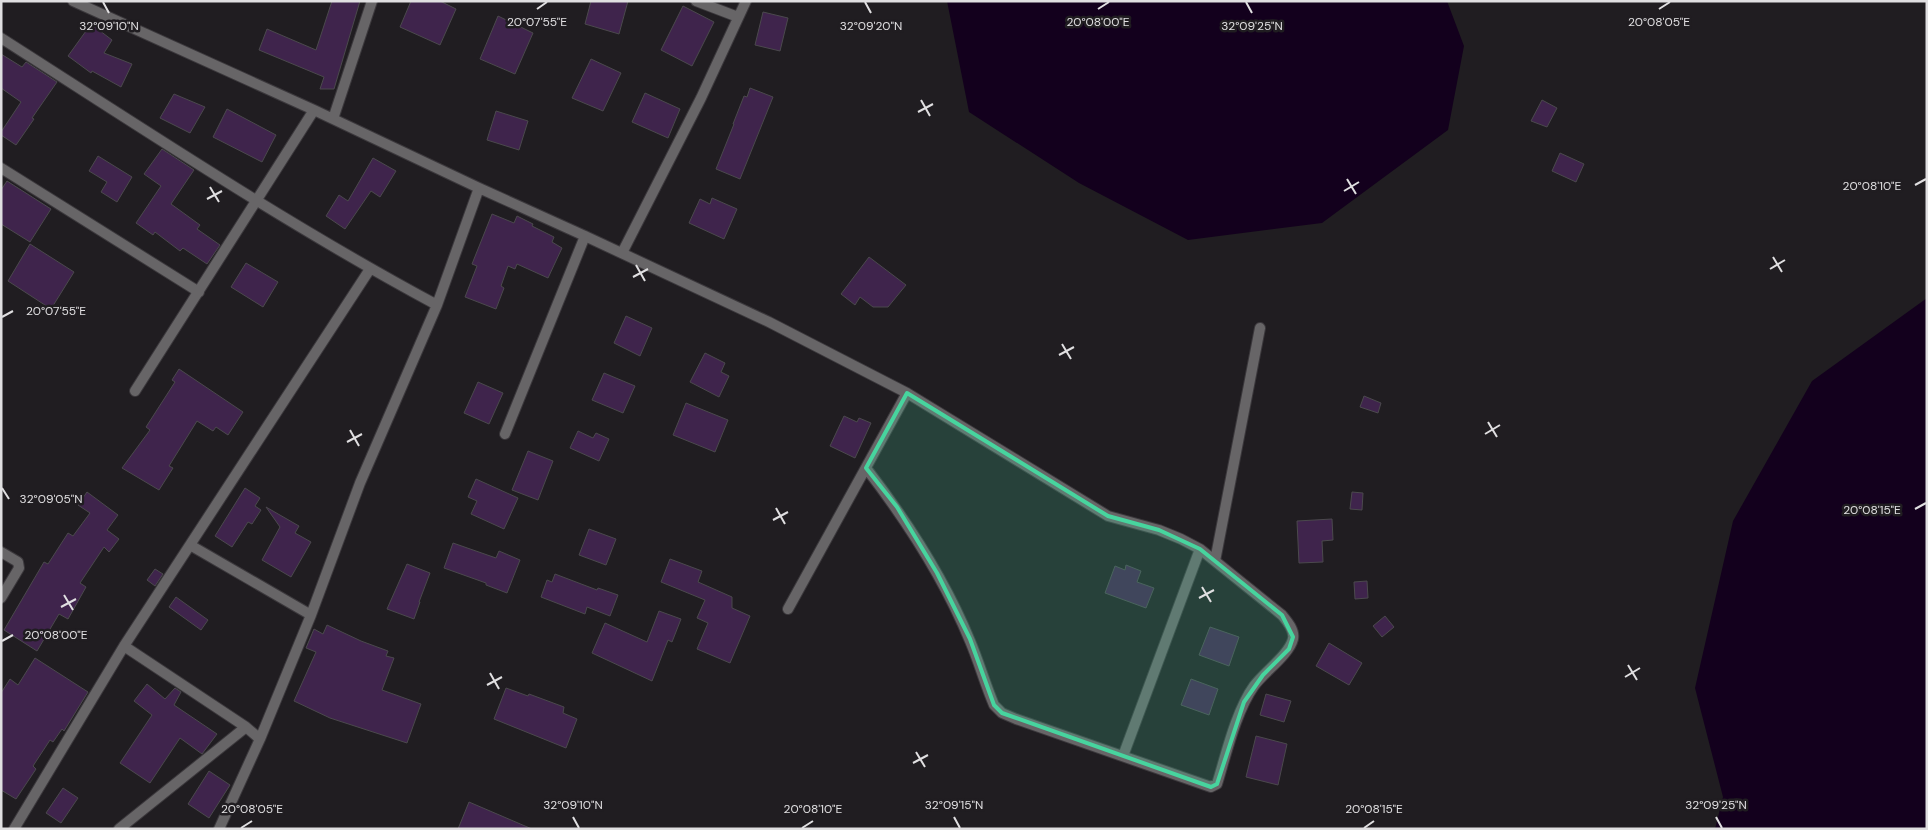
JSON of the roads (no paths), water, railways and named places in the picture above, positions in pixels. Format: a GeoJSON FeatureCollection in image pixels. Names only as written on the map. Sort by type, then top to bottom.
{"type":"FeatureCollection","features":[{"type":"Feature","properties":{"kind":"street"},"geometry":{"type":"LineString","coordinates":[[73,1],[314,110],[769,322],[907,393],[1108,516],[1159,530],[1200,549],[1282,614],[1291,626],[1293,637],[1289,649],[1263,675],[1244,702],[1217,784],[1211,787],[1002,713],[994,705],[970,639],[937,573],[897,507],[866,468]]}},
{"type":"Feature","properties":{"kind":"street"},"geometry":{"type":"LineString","coordinates":[[333,119],[372,1]]}},
{"type":"Feature","properties":{"kind":"street"},"geometry":{"type":"LineString","coordinates":[[696,1],[738,17]]}},
{"type":"Feature","properties":{"kind":"street"},"geometry":{"type":"LineString","coordinates":[[622,253],[701,98],[746,1]]}},
{"type":"Feature","properties":{"kind":"street"},"geometry":{"type":"LineString","coordinates":[[1,38],[255,201],[370,269],[437,305]]}},
{"type":"Feature","properties":{"kind":"street"},"geometry":{"type":"LineString","coordinates":[[135,391],[314,110]]}},
{"type":"Feature","properties":{"kind":"street"},"geometry":{"type":"LineString","coordinates":[[1,168],[199,292]]}},
{"type":"Feature","properties":{"kind":"street"},"geometry":{"type":"LineString","coordinates":[[219,829],[260,739],[311,615],[360,483],[437,305],[479,188]]}},
{"type":"Feature","properties":{"kind":"street"},"geometry":{"type":"LineString","coordinates":[[505,434],[585,236]]}},
{"type":"Feature","properties":{"kind":"street"},"geometry":{"type":"LineString","coordinates":[[14,829],[124,646],[370,269]]}},
{"type":"Feature","properties":{"kind":"street"},"geometry":{"type":"LineString","coordinates":[[1215,561],[1260,328]]}},
{"type":"Feature","properties":{"kind":"street"},"geometry":{"type":"LineString","coordinates":[[788,609],[907,393]]}},
{"type":"Feature","properties":{"kind":"street"},"geometry":{"type":"LineString","coordinates":[[190,546],[311,615]]}},
{"type":"Feature","properties":{"kind":"street"},"geometry":{"type":"LineString","coordinates":[[1123,756],[1200,549]]}},
{"type":"Feature","properties":{"kind":"street"},"geometry":{"type":"LineString","coordinates":[[1,552],[18,562],[19,568],[1,598]]}},
{"type":"Feature","properties":{"kind":"street"},"geometry":{"type":"LineString","coordinates":[[124,646],[246,727],[260,739]]}},
{"type":"Feature","properties":{"kind":"street"},"geometry":{"type":"LineString","coordinates":[[119,829],[246,727]]}}]}
